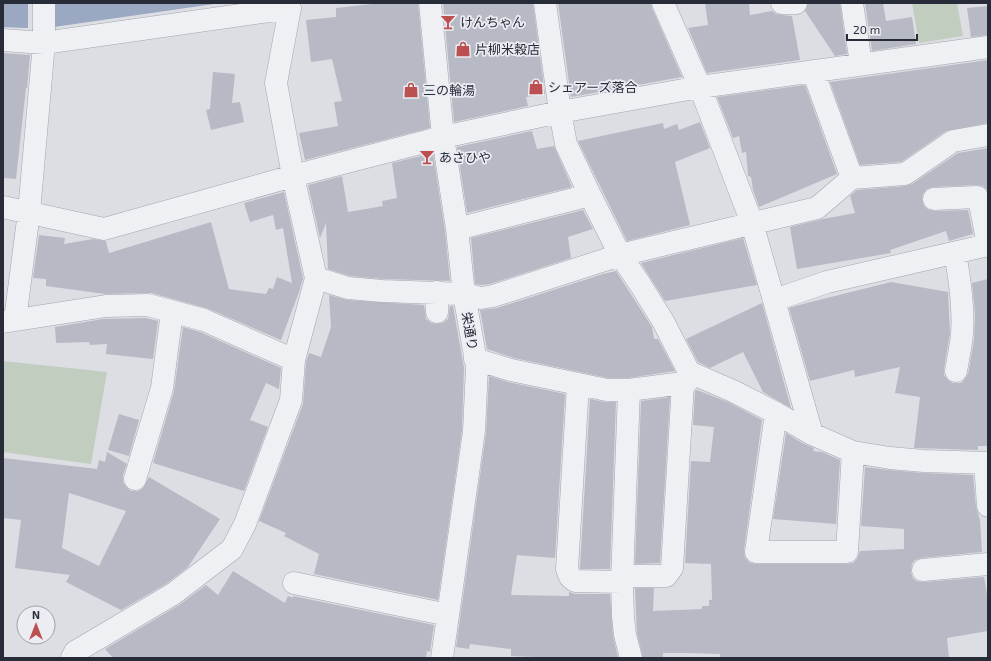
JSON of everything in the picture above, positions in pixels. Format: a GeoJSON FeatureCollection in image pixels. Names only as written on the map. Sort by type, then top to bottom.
{"type":"FeatureCollection","features":[{"type":"Feature","properties":{"kind":"street"},"geometry":{"type":"LineString","coordinates":[[44,3],[44,38],[29,212],[9,321],[106,306],[148,305],[204,320],[294,360]]}},
{"type":"Feature","properties":{"kind":"street","name":"栄通り"},"geometry":{"type":"LineString","coordinates":[[430,3],[443,137],[457,229],[464,294],[476,367],[474,431],[442,658]]}},
{"type":"Feature","properties":{"kind":"street"},"geometry":{"type":"LineString","coordinates":[[545,3],[560,112],[566,144],[620,255],[663,321],[689,372],[687,378],[672,568],[666,576],[575,581],[570,577],[567,569],[578,385]]}},
{"type":"Feature","properties":{"kind":"street"},"geometry":{"type":"LineString","coordinates":[[663,3],[700,87],[752,223],[812,434]]}},
{"type":"Feature","properties":{"kind":"street"},"geometry":{"type":"LineString","coordinates":[[852,3],[861,64]]}},
{"type":"Feature","properties":{"kind":"street"},"geometry":{"type":"LineString","coordinates":[[3,40],[44,38],[290,8],[276,82],[293,176],[316,278],[294,360],[291,400],[245,524],[232,549],[173,594],[76,652],[72,658]]}},
{"type":"Feature","properties":{"kind":"street"},"geometry":{"type":"LineString","coordinates":[[3,207],[104,229],[293,176],[443,137],[560,112],[700,87],[988,46]]}},
{"type":"Feature","properties":{"kind":"street"},"geometry":{"type":"LineString","coordinates":[[813,71],[852,178]]}},
{"type":"Feature","properties":{"kind":"street"},"geometry":{"type":"LineString","coordinates":[[316,278],[348,288],[382,291],[437,302],[464,294],[481,298],[493,296],[620,255],[817,208],[852,178],[905,174],[953,141],[988,135]]}},
{"type":"Feature","properties":{"kind":"street"},"geometry":{"type":"LineString","coordinates":[[457,229],[590,195]]}},
{"type":"Feature","properties":{"kind":"street"},"geometry":{"type":"LineString","coordinates":[[775,300],[827,282],[988,245],[984,204],[977,197],[934,199]]}},
{"type":"Feature","properties":{"kind":"street"},"geometry":{"type":"LineString","coordinates":[[955,253],[960,277],[962,304],[962,334],[956,371]]}},
{"type":"Feature","properties":{"kind":"street"},"geometry":{"type":"LineString","coordinates":[[135,479],[162,388],[172,312]]}},
{"type":"Feature","properties":{"kind":"street"},"geometry":{"type":"LineString","coordinates":[[475,359],[511,370],[608,390],[629,390],[687,378],[733,391],[776,413],[812,434],[853,452],[890,458],[924,461],[987,463],[988,506]]}},
{"type":"Feature","properties":{"kind":"street"},"geometry":{"type":"LineString","coordinates":[[629,390],[622,579],[624,623],[631,658]]}},
{"type":"Feature","properties":{"kind":"street"},"geometry":{"type":"LineString","coordinates":[[776,413],[756,552],[847,552],[853,452]]}},
{"type":"Feature","properties":{"kind":"street"},"geometry":{"type":"LineString","coordinates":[[922,570],[988,564]]}},
{"type":"Feature","properties":{"kind":"street"},"geometry":{"type":"LineString","coordinates":[[294,583],[448,615]]}},
{"type":"Feature","properties":{"kind":"street"},"geometry":{"type":"LineString","coordinates":[[433,658],[439,658]]}},
{"type":"Feature","properties":{"kind":"green space"},"geometry":{"type":"Polygon","coordinates":[[[912,3],[957,3],[963,36],[919,43],[912,3]]]}},
{"type":"Feature","properties":{"kind":"green space"},"geometry":{"type":"Polygon","coordinates":[[[3,361],[107,372],[91,464],[3,452],[3,361]]]}},
{"type":"Feature","properties":{"kind":"water"},"geometry":{"type":"Polygon","coordinates":[[[3,3],[221,3],[54,27],[24,28],[3,27],[3,3]]]}},
{"type":"Feature","properties":{"kind":"pier"},"geometry":{"type":"Polygon","coordinates":[[[28,3],[52,3],[52,29],[28,30],[28,3]]]}},
{"type":"Feature","properties":{"kind":"building"},"geometry":{"type":"Polygon","coordinates":[[[381,3],[418,3],[430,128],[305,160],[299,133],[338,126],[334,102],[342,101],[332,59],[311,62],[306,20],[336,17],[336,8],[381,3]]]}},
{"type":"Feature","properties":{"kind":"building"},"geometry":{"type":"Polygon","coordinates":[[[443,3],[533,3],[545,94],[526,97],[528,106],[454,122],[443,3]]]}},
{"type":"Feature","properties":{"kind":"building"},"geometry":{"type":"Polygon","coordinates":[[[558,3],[651,3],[682,77],[571,97],[558,3]]]}},
{"type":"Feature","properties":{"kind":"building"},"geometry":{"type":"Polygon","coordinates":[[[705,3],[749,3],[750,15],[772,11],[776,14],[792,16],[800,60],[707,73],[688,28],[708,25],[705,3]]]}},
{"type":"Feature","properties":{"kind":"building"},"geometry":{"type":"Polygon","coordinates":[[[808,3],[840,3],[847,54],[835,56],[805,11],[808,3]]]}},
{"type":"Feature","properties":{"kind":"building"},"geometry":{"type":"Polygon","coordinates":[[[865,3],[883,3],[886,21],[912,17],[916,44],[872,51],[865,3]]]}},
{"type":"Feature","properties":{"kind":"building"},"geometry":{"type":"Polygon","coordinates":[[[988,6],[988,35],[971,37],[967,8],[988,6]]]}},
{"type":"Feature","properties":{"kind":"building"},"geometry":{"type":"Polygon","coordinates":[[[3,53],[30,55],[16,179],[3,178],[3,53]]]}},
{"type":"Feature","properties":{"kind":"building"},"geometry":{"type":"Polygon","coordinates":[[[988,60],[988,123],[946,131],[901,162],[860,165],[830,82],[988,60]]]}},
{"type":"Feature","properties":{"kind":"building"},"geometry":{"type":"Polygon","coordinates":[[[213,72],[235,74],[232,103],[240,102],[244,122],[211,130],[206,110],[210,109],[213,72]]]}},
{"type":"Feature","properties":{"kind":"building"},"geometry":{"type":"Polygon","coordinates":[[[805,85],[837,174],[759,207],[753,190],[751,177],[748,176],[746,152],[742,153],[739,136],[733,138],[717,97],[805,85]]]}},
{"type":"Feature","properties":{"kind":"building"},"geometry":{"type":"Polygon","coordinates":[[[700,122],[710,148],[675,162],[690,225],[627,241],[578,141],[663,123],[664,129],[677,124],[679,130],[700,122]]]}},
{"type":"Feature","properties":{"kind":"building"},"geometry":{"type":"Polygon","coordinates":[[[532,131],[537,149],[554,146],[572,187],[467,213],[457,147],[532,131]]]}},
{"type":"Feature","properties":{"kind":"building"},"geometry":{"type":"Polygon","coordinates":[[[988,148],[988,191],[983,186],[976,185],[933,187],[927,189],[923,194],[922,199],[924,206],[929,210],[968,210],[973,234],[949,241],[946,231],[890,250],[891,253],[797,269],[790,227],[855,213],[850,196],[857,190],[906,186],[912,184],[958,153],[988,148]]]}},
{"type":"Feature","properties":{"kind":"building"},"geometry":{"type":"Polygon","coordinates":[[[433,153],[445,231],[450,281],[383,279],[350,276],[328,269],[326,223],[320,238],[308,185],[342,176],[348,212],[383,206],[382,201],[397,198],[392,163],[433,153]]]}},
{"type":"Feature","properties":{"kind":"building"},"geometry":{"type":"Polygon","coordinates":[[[284,192],[303,278],[281,340],[209,309],[151,293],[105,294],[46,286],[46,279],[33,278],[39,235],[65,238],[64,244],[93,239],[106,241],[109,253],[211,222],[229,289],[266,294],[269,288],[273,289],[277,277],[292,283],[283,228],[276,230],[273,215],[250,222],[244,203],[284,192]]]}},
{"type":"Feature","properties":{"kind":"building"},"geometry":{"type":"Polygon","coordinates":[[[583,210],[593,229],[568,237],[571,258],[490,284],[475,284],[471,238],[583,210]]]}},
{"type":"Feature","properties":{"kind":"building"},"geometry":{"type":"Polygon","coordinates":[[[743,238],[757,285],[665,301],[641,263],[743,238]]]}},
{"type":"Feature","properties":{"kind":"building"},"geometry":{"type":"Polygon","coordinates":[[[616,271],[652,327],[654,339],[658,339],[675,371],[628,378],[608,378],[514,358],[487,349],[480,310],[497,308],[616,271]]]}},
{"type":"Feature","properties":{"kind":"building"},"geometry":{"type":"Polygon","coordinates":[[[988,279],[988,446],[978,446],[978,450],[914,448],[920,397],[895,393],[900,367],[855,377],[854,370],[810,381],[789,308],[891,282],[948,292],[950,333],[944,375],[953,383],[961,383],[968,374],[974,340],[975,313],[972,283],[988,279]]]}},
{"type":"Feature","properties":{"kind":"building"},"geometry":{"type":"Polygon","coordinates":[[[329,295],[347,300],[424,305],[426,319],[431,323],[437,324],[443,323],[448,319],[450,306],[453,306],[464,368],[462,430],[438,600],[314,574],[319,554],[284,536],[286,533],[259,521],[303,404],[306,362],[309,353],[321,357],[331,327],[329,295]]]}},
{"type":"Feature","properties":{"kind":"building"},"geometry":{"type":"Polygon","coordinates":[[[762,303],[791,408],[763,392],[743,352],[710,368],[698,362],[686,339],[762,303]]]}},
{"type":"Feature","properties":{"kind":"building"},"geometry":{"type":"Polygon","coordinates":[[[146,318],[158,321],[153,359],[106,354],[107,344],[90,345],[89,342],[56,343],[55,327],[103,319],[146,318]]]}},
{"type":"Feature","properties":{"kind":"building"},"geometry":{"type":"Polygon","coordinates":[[[183,327],[200,332],[281,368],[279,389],[266,383],[250,420],[268,427],[244,491],[153,463],[174,391],[183,327]]]}},
{"type":"Feature","properties":{"kind":"building"},"geometry":{"type":"Polygon","coordinates":[[[489,376],[508,382],[565,394],[555,558],[517,555],[511,595],[569,596],[569,592],[575,594],[610,594],[613,636],[618,658],[535,658],[511,656],[511,649],[470,644],[469,649],[456,647],[486,433],[489,376]]]}},
{"type":"Feature","properties":{"kind":"building"},"geometry":{"type":"Polygon","coordinates":[[[697,390],[728,402],[762,420],[744,550],[745,558],[750,563],[847,564],[853,563],[857,559],[860,551],[904,549],[904,529],[861,526],[865,467],[923,473],[973,475],[976,507],[980,520],[982,552],[921,558],[915,560],[912,564],[911,572],[913,578],[917,581],[924,582],[984,577],[988,601],[988,631],[947,638],[949,658],[720,658],[720,654],[663,653],[663,658],[643,658],[637,633],[635,588],[654,588],[653,611],[702,609],[702,606],[709,606],[709,600],[712,600],[711,564],[685,563],[691,461],[710,462],[714,427],[693,425],[695,391],[697,390]]]}},
{"type":"Feature","properties":{"kind":"building"},"geometry":{"type":"Polygon","coordinates":[[[670,397],[660,563],[635,564],[641,401],[670,397]]]}},
{"type":"Feature","properties":{"kind":"building"},"geometry":{"type":"Polygon","coordinates":[[[590,399],[605,402],[616,402],[610,569],[580,569],[590,399]]]}},
{"type":"Feature","properties":{"kind":"building"},"geometry":{"type":"Polygon","coordinates":[[[119,414],[139,420],[129,456],[108,450],[119,414]]]}},
{"type":"Feature","properties":{"kind":"building"},"geometry":{"type":"Polygon","coordinates":[[[786,433],[802,443],[814,448],[813,451],[822,452],[840,460],[836,524],[773,519],[786,433]]]}},
{"type":"Feature","properties":{"kind":"building"},"geometry":{"type":"Polygon","coordinates":[[[107,452],[127,464],[123,475],[123,482],[131,491],[138,491],[143,488],[149,477],[220,519],[188,567],[166,584],[121,610],[66,582],[70,575],[15,568],[21,520],[3,518],[3,458],[97,469],[99,460],[105,462],[107,452]],[[69,493],[62,548],[99,566],[126,511],[69,493]]]}},
{"type":"Feature","properties":{"kind":"building"},"geometry":{"type":"Polygon","coordinates":[[[233,571],[285,603],[288,596],[293,598],[293,596],[434,625],[430,652],[427,651],[426,658],[113,658],[105,649],[179,605],[206,585],[218,595],[233,571]]]}},
{"type":"Feature","properties":{"kind":"place","name":"けんちゃん"},"geometry":{"type":"Point","coordinates":[448,22]}},
{"type":"Feature","properties":{"kind":"place","name":"片柳米穀店"},"geometry":{"type":"Point","coordinates":[463,49]}},
{"type":"Feature","properties":{"kind":"place","name":"シェアーズ落合"},"geometry":{"type":"Point","coordinates":[536,87]}},
{"type":"Feature","properties":{"kind":"place","name":"三の輪湯"},"geometry":{"type":"Point","coordinates":[411,90]}},
{"type":"Feature","properties":{"kind":"place","name":"あさひや"},"geometry":{"type":"Point","coordinates":[427,157]}}]}
